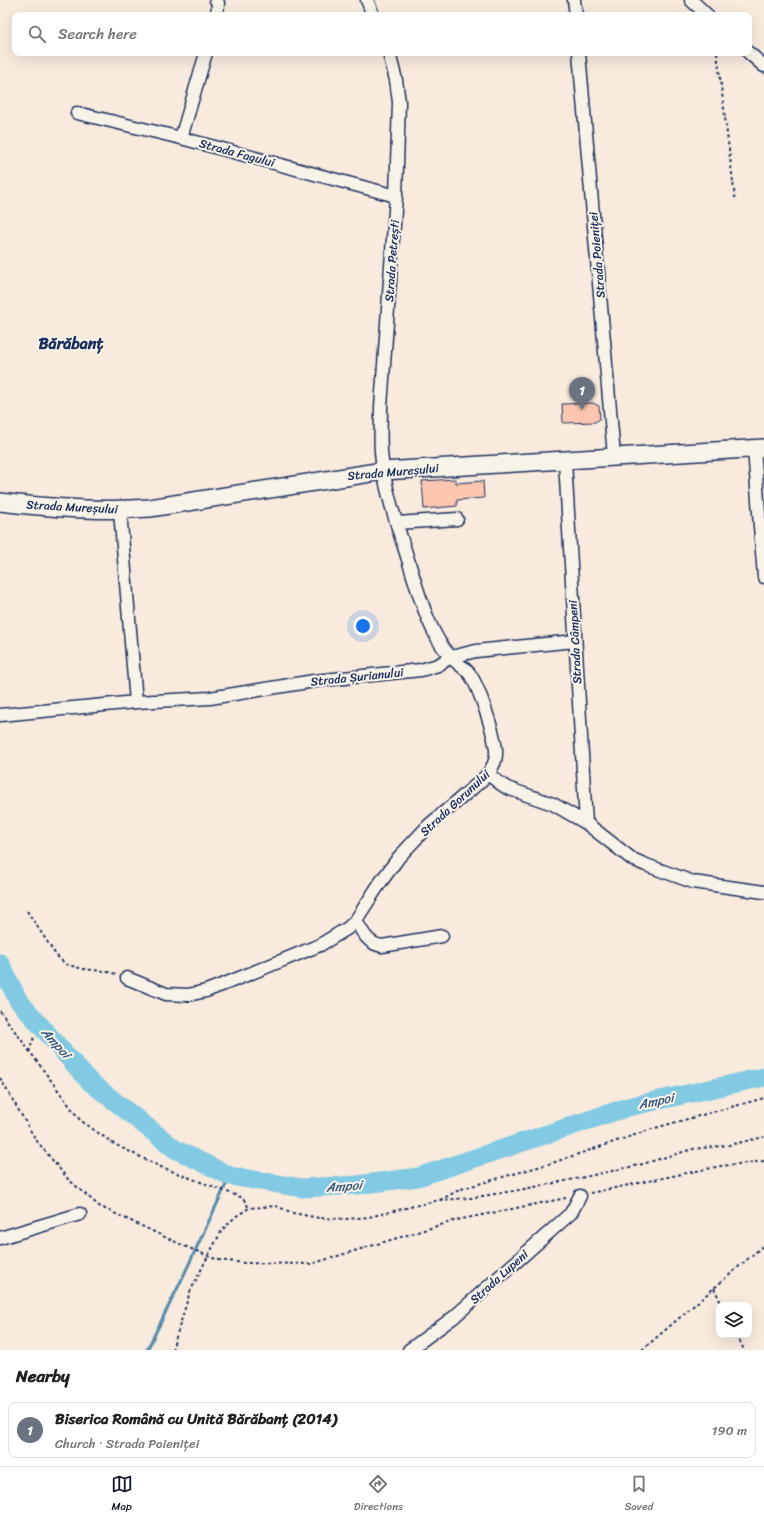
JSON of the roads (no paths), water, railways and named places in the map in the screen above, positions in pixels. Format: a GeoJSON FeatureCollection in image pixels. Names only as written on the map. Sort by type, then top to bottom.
{"type":"FeatureCollection","features":[{"type":"Feature","properties":{"kind":"street"},"geometry":{"type":"LineString","coordinates":[[216,0],[218,3],[217,12]]}},
{"type":"Feature","properties":{"kind":"street"},"geometry":{"type":"LineString","coordinates":[[366,0],[372,12]]}},
{"type":"Feature","properties":{"kind":"street"},"geometry":{"type":"LineString","coordinates":[[574,0],[576,12]]}},
{"type":"Feature","properties":{"kind":"street"},"geometry":{"type":"LineString","coordinates":[[691,0],[704,12]]}},
{"type":"Feature","properties":{"kind":"street"},"geometry":{"type":"LineString","coordinates":[[182,138],[205,56]]}},
{"type":"Feature","properties":{"kind":"street","name":"Strada Petrești"},"geometry":{"type":"LineString","coordinates":[[384,470],[380,439],[381,407],[396,196],[399,102],[396,80],[390,56]]}},
{"type":"Feature","properties":{"kind":"street","name":"Strada Poieniței"},"geometry":{"type":"LineString","coordinates":[[579,56],[614,456]]}},
{"type":"Feature","properties":{"kind":"street"},"geometry":{"type":"LineString","coordinates":[[752,56],[764,66]]}},
{"type":"Feature","properties":{"kind":"street","name":"Strada Fagului"},"geometry":{"type":"LineString","coordinates":[[77,112],[182,138],[396,196]]}},
{"type":"Feature","properties":{"kind":"street"},"geometry":{"type":"LineString","coordinates":[[759,449],[764,577]]}},
{"type":"Feature","properties":{"kind":"street","name":"Strada Mureșului"},"geometry":{"type":"LineString","coordinates":[[0,502],[81,510],[150,508],[384,470],[759,449]]}},
{"type":"Feature","properties":{"kind":"street","name":"Strada Câmpeni"},"geometry":{"type":"LineString","coordinates":[[565,461],[586,823]]}},
{"type":"Feature","properties":{"kind":"street","name":"Strada Gorunului"},"geometry":{"type":"LineString","coordinates":[[127,978],[166,994],[188,994],[206,991],[320,945],[348,928],[356,920],[399,857],[428,826],[488,774],[495,764],[496,750],[487,713],[476,685],[469,673],[451,657],[434,632],[423,607],[397,523],[384,470]]}},
{"type":"Feature","properties":{"kind":"street"},"geometry":{"type":"LineString","coordinates":[[120,510],[136,702]]}},
{"type":"Feature","properties":{"kind":"street"},"geometry":{"type":"LineString","coordinates":[[397,523],[457,519]]}},
{"type":"Feature","properties":{"kind":"street","name":"Strada Șurianului"},"geometry":{"type":"LineString","coordinates":[[0,715],[136,702],[210,698],[314,681],[421,670],[438,665],[451,657],[476,651],[575,641]]}},
{"type":"Feature","properties":{"kind":"street"},"geometry":{"type":"LineString","coordinates":[[488,774],[501,784],[553,804],[586,823],[632,859],[646,865],[693,882],[764,892]]}},
{"type":"Feature","properties":{"kind":"street"},"geometry":{"type":"LineString","coordinates":[[356,920],[361,931],[374,945],[382,946],[442,936]]}},
{"type":"Feature","properties":{"kind":"street","name":"Strada Lupeni"},"geometry":{"type":"LineString","coordinates":[[410,1350],[454,1317],[571,1213],[580,1196]]}},
{"type":"Feature","properties":{"kind":"street"},"geometry":{"type":"LineString","coordinates":[[0,1238],[80,1214]]}},
{"type":"Feature","properties":{"kind":"waterway","name":"Ampoi"},"geometry":{"type":"LineString","coordinates":[[0,963],[18,1000],[89,1081],[175,1149],[230,1176],[302,1188],[357,1185],[418,1177],[628,1107],[764,1077]]}},
{"type":"Feature","properties":{"kind":"waterway"},"geometry":{"type":"LineString","coordinates":[[147,1350],[230,1176]]}},
{"type":"Feature","properties":{"kind":"place","name":"Biserica Română cu Unită Bărăbanț (2014)"},"geometry":{"type":"Point","coordinates":[582,410]}},
{"type":"Feature","properties":{"kind":"district","name":"Bărăbanț"},"geometry":{"type":"Point","coordinates":[71,343]}}]}
